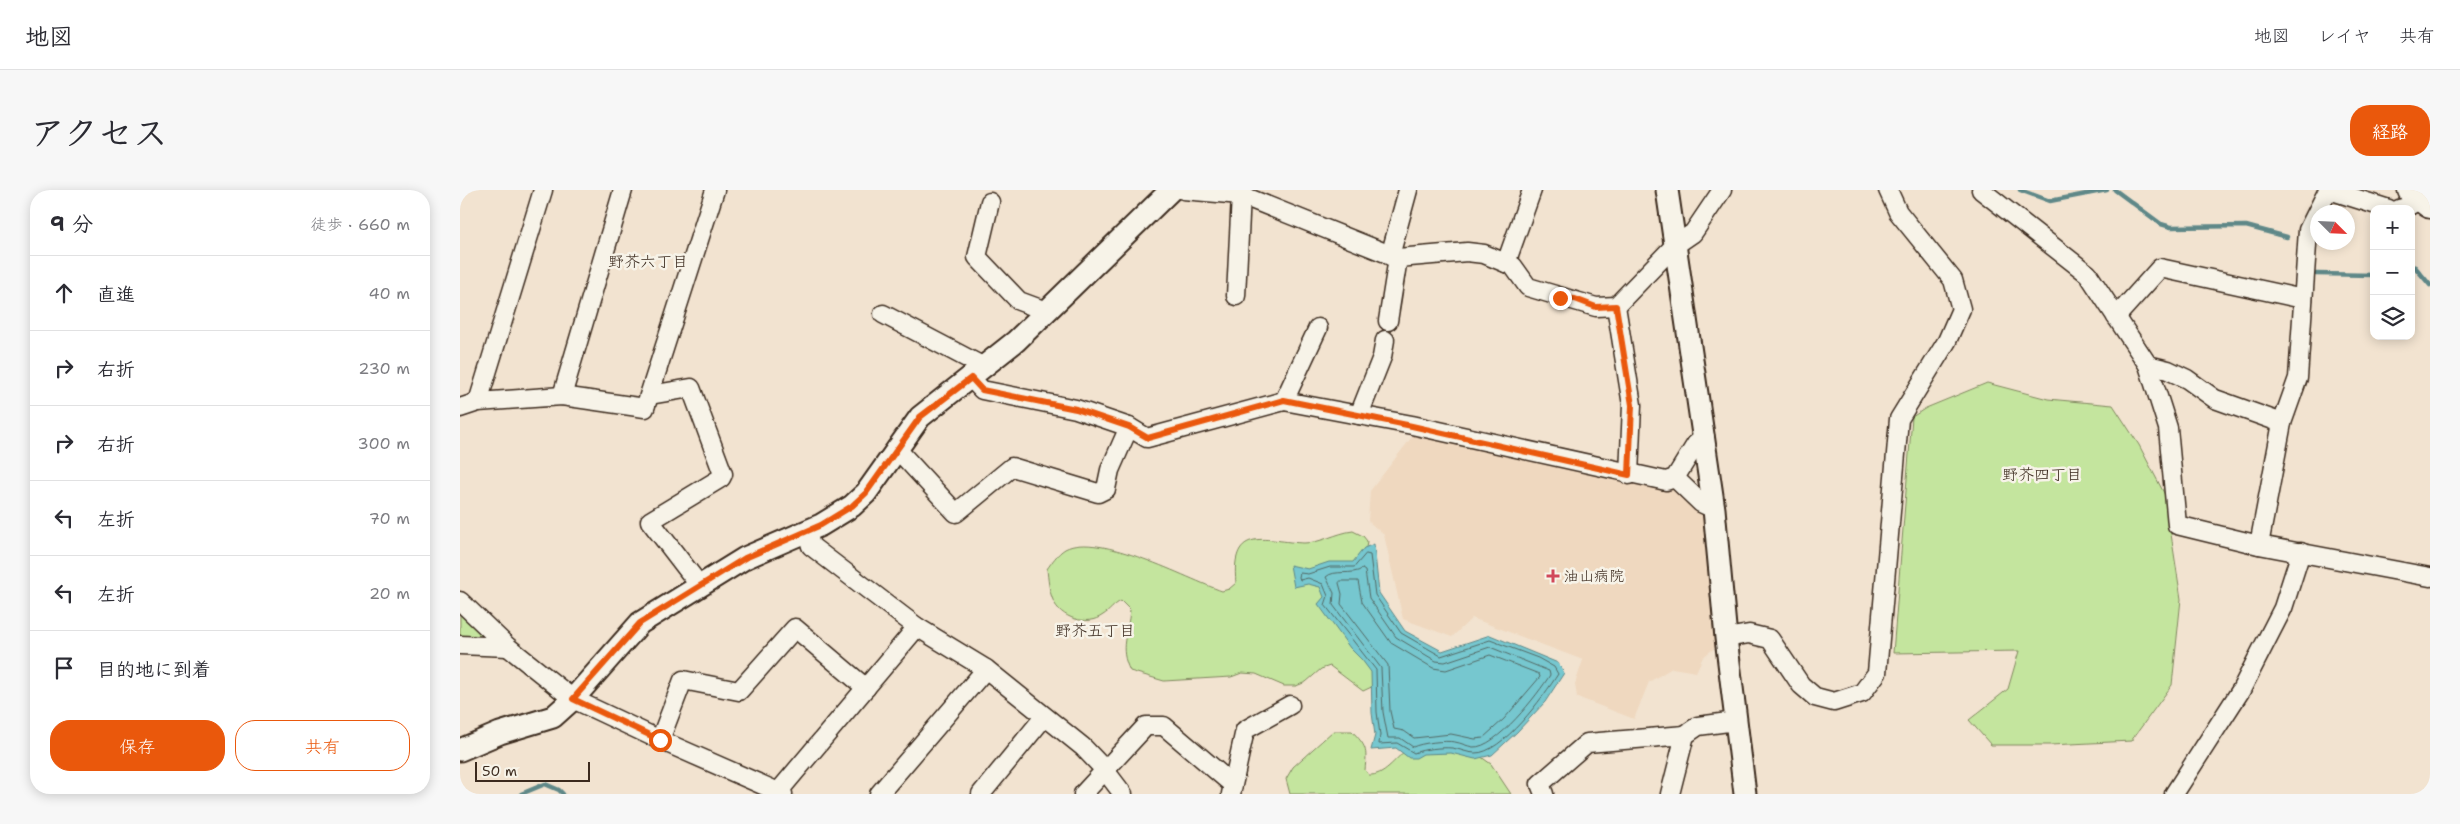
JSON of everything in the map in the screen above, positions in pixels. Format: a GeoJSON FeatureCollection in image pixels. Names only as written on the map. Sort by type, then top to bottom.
{"type":"FeatureCollection","features":[{"type":"Feature","properties":{"kind":"street"},"geometry":{"type":"LineString","coordinates":[[478,402],[543,190]]}},
{"type":"Feature","properties":{"kind":"street"},"geometry":{"type":"LineString","coordinates":[[562,396],[623,190]]}},
{"type":"Feature","properties":{"kind":"street"},"geometry":{"type":"LineString","coordinates":[[460,408],[478,402],[562,396],[645,408],[715,190]]}},
{"type":"Feature","properties":{"kind":"street"},"geometry":{"type":"LineString","coordinates":[[1388,321],[1394,257],[1408,190]]}},
{"type":"Feature","properties":{"kind":"street"},"geometry":{"type":"LineString","coordinates":[[1506,263],[1532,190]]}},
{"type":"Feature","properties":{"kind":"street"},"geometry":{"type":"LineString","coordinates":[[1667,190],[1674,246],[1705,437],[1726,638],[1745,794]]}},
{"type":"Feature","properties":{"kind":"street"},"geometry":{"type":"LineString","coordinates":[[460,750],[500,733],[553,717],[573,699],[640,623],[745,558],[807,532],[838,516],[852,506],[866,493],[896,448],[920,417],[978,373],[1046,311],[1170,191],[1241,195],[1394,257],[1467,252],[1484,254],[1513,266],[1528,287],[1596,307],[1616,306],[1674,246],[1693,233],[1722,190]]}},
{"type":"Feature","properties":{"kind":"street"},"geometry":{"type":"LineString","coordinates":[[1726,638],[1749,634],[1770,639],[1801,685],[1815,697],[1834,702],[1862,693],[1877,673],[1899,419],[1947,341],[1961,309],[1953,280],[1898,212],[1888,190]]}},
{"type":"Feature","properties":{"kind":"street"},"geometry":{"type":"LineString","coordinates":[[1981,190],[2088,274],[2148,365],[2168,428],[2177,525],[2259,545],[2430,577]]}},
{"type":"Feature","properties":{"kind":"street"},"geometry":{"type":"LineString","coordinates":[[2259,545],[2282,423],[2298,378],[2308,230],[2329,190],[2376,205]]}},
{"type":"Feature","properties":{"kind":"street"},"geometry":{"type":"LineString","coordinates":[[1236,296],[1241,195]]}},
{"type":"Feature","properties":{"kind":"street"},"geometry":{"type":"LineString","coordinates":[[990,202],[977,257],[1019,300],[1046,311]]}},
{"type":"Feature","properties":{"kind":"street"},"geometry":{"type":"LineString","coordinates":[[2116,317],[2160,268],[2303,299]]}},
{"type":"Feature","properties":{"kind":"street"},"geometry":{"type":"LineString","coordinates":[[1616,306],[1632,405],[1629,475]]}},
{"type":"Feature","properties":{"kind":"street"},"geometry":{"type":"LineString","coordinates":[[884,314],[978,373],[982,390],[1076,409],[1129,427],[1148,438],[1284,400],[1629,475],[1666,481],[1675,478],[1696,444],[1705,437]]}},
{"type":"Feature","properties":{"kind":"street"},"geometry":{"type":"LineString","coordinates":[[1284,400],[1318,328]]}},
{"type":"Feature","properties":{"kind":"street"},"geometry":{"type":"LineString","coordinates":[[1359,415],[1382,357],[1385,340]]}},
{"type":"Feature","properties":{"kind":"street"},"geometry":{"type":"LineString","coordinates":[[2148,365],[2168,370],[2187,379],[2215,399],[2282,423]]}},
{"type":"Feature","properties":{"kind":"street"},"geometry":{"type":"LineString","coordinates":[[650,395],[691,388],[723,474],[721,478],[650,521],[700,586]]}},
{"type":"Feature","properties":{"kind":"street"},"geometry":{"type":"LineString","coordinates":[[896,448],[956,513],[1012,467],[1098,493],[1106,489],[1110,470],[1129,427]]}},
{"type":"Feature","properties":{"kind":"street"},"geometry":{"type":"LineString","coordinates":[[1675,478],[1701,503],[1714,509]]}},
{"type":"Feature","properties":{"kind":"street"},"geometry":{"type":"LineString","coordinates":[[807,532],[810,546],[917,627],[986,669],[1083,747],[1104,769],[1123,794]]}},
{"type":"Feature","properties":{"kind":"street"},"geometry":{"type":"LineString","coordinates":[[2174,794],[2241,690],[2283,608],[2301,552]]}},
{"type":"Feature","properties":{"kind":"street"},"geometry":{"type":"LineString","coordinates":[[460,601],[508,647],[573,699],[660,740],[781,792],[917,627]]}},
{"type":"Feature","properties":{"kind":"street"},"geometry":{"type":"LineString","coordinates":[[660,740],[682,680],[739,691],[795,628],[866,688]]}},
{"type":"Feature","properties":{"kind":"street"},"geometry":{"type":"LineString","coordinates":[[460,645],[508,647]]}},
{"type":"Feature","properties":{"kind":"street"},"geometry":{"type":"LineString","coordinates":[[879,794],[986,669]]}},
{"type":"Feature","properties":{"kind":"street"},"geometry":{"type":"LineString","coordinates":[[1082,794],[1146,726],[1164,726],[1231,789],[1246,730],[1290,705]]}},
{"type":"Feature","properties":{"kind":"street"},"geometry":{"type":"LineString","coordinates":[[981,794],[1044,717]]}},
{"type":"Feature","properties":{"kind":"street"},"geometry":{"type":"LineString","coordinates":[[1544,794],[1540,784],[1587,743],[1685,735],[1698,726],[1736,720]]}},
{"type":"Feature","properties":{"kind":"street"},"geometry":{"type":"LineString","coordinates":[[1670,794],[1685,735]]}},
{"type":"Feature","properties":{"kind":"shaded area","name":"油山病院"},"geometry":{"type":"Polygon","coordinates":[[[1415,433],[1682,489],[1705,515],[1721,643],[1703,657],[1696,672],[1672,668],[1649,682],[1634,719],[1577,697],[1575,684],[1583,660],[1472,618],[1452,637],[1403,619],[1384,535],[1368,521],[1370,491],[1415,433]]]}},
{"type":"Feature","properties":{"kind":"green space"},"geometry":{"type":"Polygon","coordinates":[[[1987,383],[2048,399],[2113,405],[2139,445],[2165,495],[2181,599],[2172,685],[2131,741],[2050,745],[1991,745],[1969,720],[2008,689],[2019,651],[1893,653],[1912,417],[1926,408],[1987,383]]]}},
{"type":"Feature","properties":{"kind":"green space"},"geometry":{"type":"Polygon","coordinates":[[[1353,531],[1363,536],[1367,541],[1364,562],[1327,586],[1361,646],[1378,684],[1363,691],[1330,666],[1321,669],[1306,682],[1296,686],[1284,686],[1256,674],[1242,673],[1231,677],[1164,681],[1130,671],[1126,663],[1124,648],[1130,610],[1121,601],[1097,619],[1075,619],[1062,612],[1057,606],[1050,589],[1047,569],[1062,551],[1080,545],[1099,546],[1120,551],[1222,591],[1229,589],[1236,583],[1236,564],[1239,551],[1245,544],[1254,540],[1265,539],[1310,543],[1353,531]]]}},
{"type":"Feature","properties":{"kind":"green space"},"geometry":{"type":"Polygon","coordinates":[[[460,611],[483,633],[481,637],[460,637],[460,611]]]}},
{"type":"Feature","properties":{"kind":"green space"},"geometry":{"type":"Polygon","coordinates":[[[1333,731],[1352,731],[1361,741],[1366,753],[1365,770],[1369,775],[1380,773],[1406,750],[1477,754],[1491,764],[1511,794],[1290,794],[1286,779],[1293,767],[1333,731]]]}},
{"type":"Feature","properties":{"kind":"water"},"geometry":{"type":"Polygon","coordinates":[[[1374,544],[1379,593],[1405,631],[1442,651],[1490,635],[1558,663],[1564,673],[1545,702],[1492,755],[1475,759],[1451,753],[1423,754],[1416,758],[1409,758],[1396,748],[1371,750],[1375,735],[1372,713],[1371,672],[1350,648],[1318,604],[1324,597],[1320,587],[1308,584],[1294,587],[1290,565],[1308,569],[1329,562],[1353,562],[1364,548],[1374,544]]]}},
{"type":"Feature","properties":{"kind":"waterway"},"geometry":{"type":"LineString","coordinates":[[2020,190],[2050,201],[2107,190]]}},
{"type":"Feature","properties":{"kind":"waterway"},"geometry":{"type":"LineString","coordinates":[[2115,190],[2161,224],[2171,227],[2246,226],[2287,237]]}},
{"type":"Feature","properties":{"kind":"waterway"},"geometry":{"type":"LineString","coordinates":[[2415,267],[2430,285]]}},
{"type":"Feature","properties":{"kind":"waterway"},"geometry":{"type":"LineString","coordinates":[[2316,274],[2370,275]]}},
{"type":"Feature","properties":{"kind":"waterway"},"geometry":{"type":"LineString","coordinates":[[521,794],[545,784],[559,790],[563,794]]}},
{"type":"Feature","properties":{"kind":"place","name":"油山病院"},"geometry":{"type":"Point","coordinates":[1553,576]}},
{"type":"Feature","properties":{"kind":"district","name":"野芥六丁目"},"geometry":{"type":"Point","coordinates":[648,261]}},
{"type":"Feature","properties":{"kind":"district","name":"野芥四丁目"},"geometry":{"type":"Point","coordinates":[2042,474]}},
{"type":"Feature","properties":{"kind":"district","name":"野芥五丁目"},"geometry":{"type":"Point","coordinates":[1095,630]}},
{"type":"Feature","properties":{"kind":"route"},"geometry":{"type":"LineString","coordinates":[[660,740],[573,699],[640,623],[745,558],[807,532],[838,516],[852,506],[866,493],[896,448],[920,417],[971,378],[982,390],[1076,409],[1129,427],[1148,438],[1284,400],[1412,426],[1629,475],[1632,405],[1616,306],[1596,307],[1575,299],[1560,298]]}}]}
